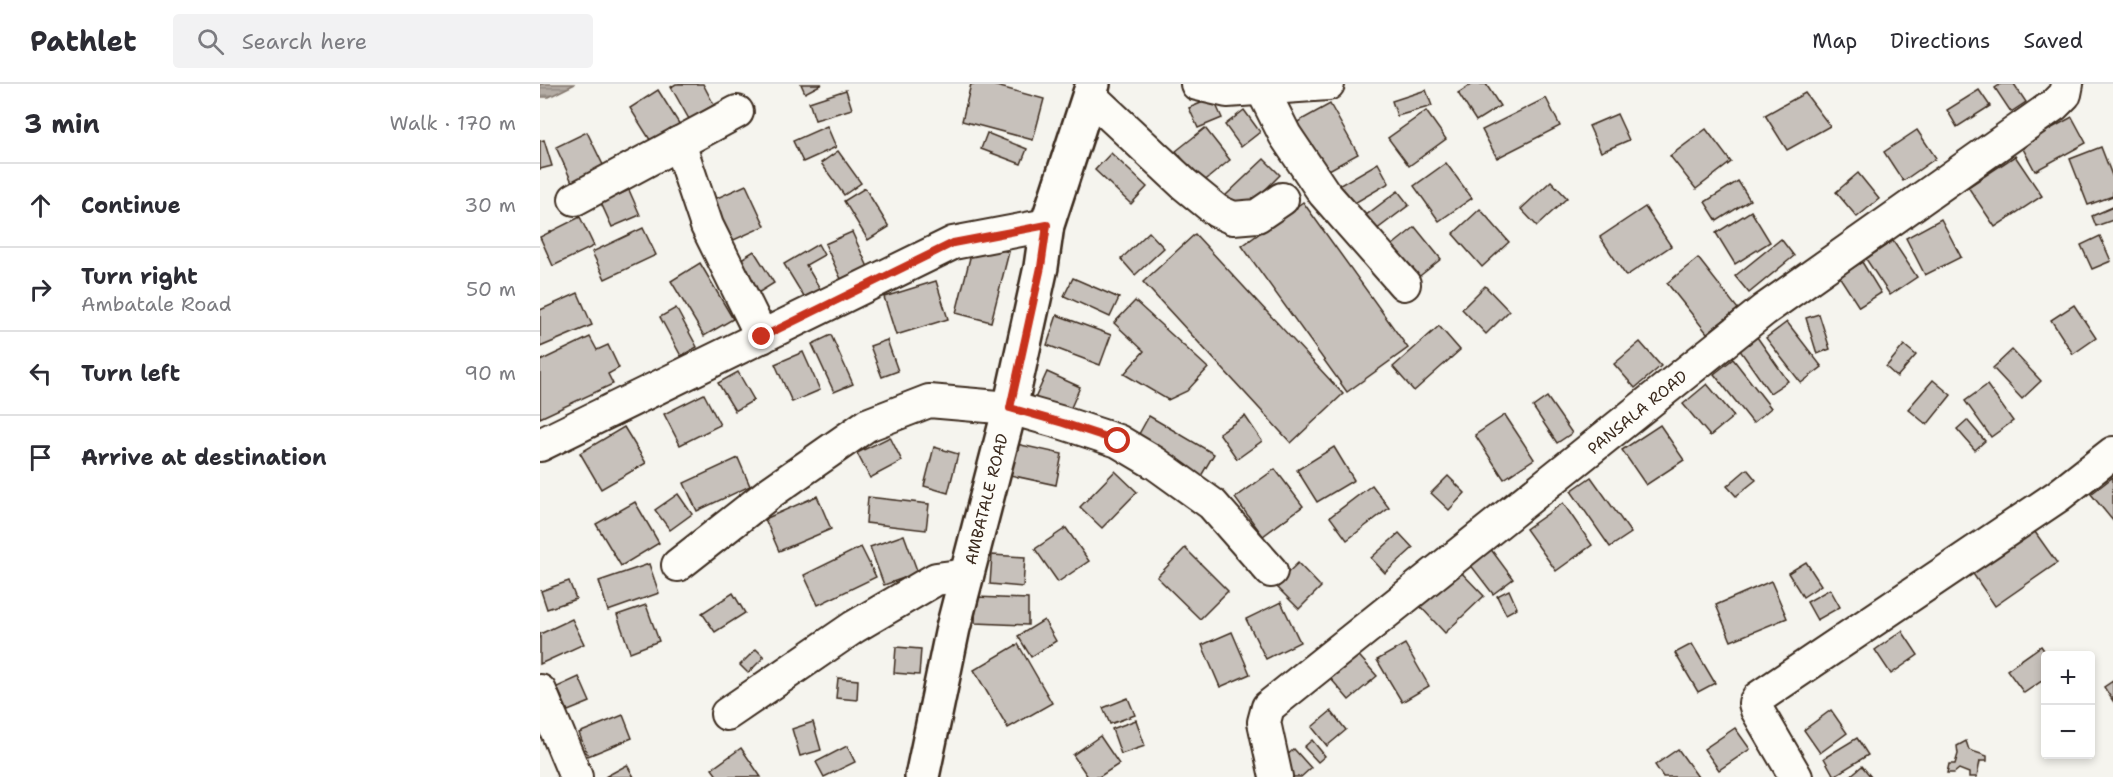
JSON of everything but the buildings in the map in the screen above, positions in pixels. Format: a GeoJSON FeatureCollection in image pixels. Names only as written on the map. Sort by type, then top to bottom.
{"type":"FeatureCollection","features":[{"type":"Feature","properties":{"kind":"main road","name":"AMBATALE ROAD"},"geometry":{"type":"LineString","coordinates":[[922,777],[953,628],[1010,408],[1041,267],[1047,225],[1091,89]]}},
{"type":"Feature","properties":{"kind":"street"},"geometry":{"type":"LineString","coordinates":[[1197,84],[1227,91],[1328,84]]}},
{"type":"Feature","properties":{"kind":"street","name":"PANSALA ROAD"},"geometry":{"type":"LineString","coordinates":[[1276,777],[1264,722],[1268,707],[1764,310],[2054,105],[2065,94],[2067,84]]}},
{"type":"Feature","properties":{"kind":"street"},"geometry":{"type":"LineString","coordinates":[[1091,89],[1184,184],[1217,211],[1233,218],[1257,216],[1282,200]]}},
{"type":"Feature","properties":{"kind":"street"},"geometry":{"type":"LineString","coordinates":[[1262,89],[1285,135],[1324,193],[1404,284]]}},
{"type":"Feature","properties":{"kind":"street"},"geometry":{"type":"LineString","coordinates":[[576,199],[737,112]]}},
{"type":"Feature","properties":{"kind":"street"},"geometry":{"type":"LineString","coordinates":[[679,143],[707,226],[762,337]]}},
{"type":"Feature","properties":{"kind":"street"},"geometry":{"type":"LineString","coordinates":[[540,445],[953,243],[1047,225]]}},
{"type":"Feature","properties":{"kind":"street"},"geometry":{"type":"LineString","coordinates":[[678,564],[771,492],[867,425],[929,401],[1010,408],[1118,441],[1155,463],[1212,504],[1271,571]]}},
{"type":"Feature","properties":{"kind":"street"},"geometry":{"type":"LineString","coordinates":[[1796,777],[1757,710],[1755,703],[1758,698],[2058,496],[2113,453]]}},
{"type":"Feature","properties":{"kind":"street"},"geometry":{"type":"LineString","coordinates":[[727,714],[854,627],[936,579],[967,575]]}},
{"type":"Feature","properties":{"kind":"street"},"geometry":{"type":"LineString","coordinates":[[540,691],[576,777]]}},
{"type":"Feature","properties":{"kind":"shaded area"},"geometry":{"type":"Polygon","coordinates":[[[540,84],[575,84],[549,97],[540,97],[540,84]]]}},
{"type":"Feature","properties":{"kind":"route"},"geometry":{"type":"LineString","coordinates":[[762,337],[953,243],[1047,225],[1041,267],[1010,408],[1118,441]]}}]}
